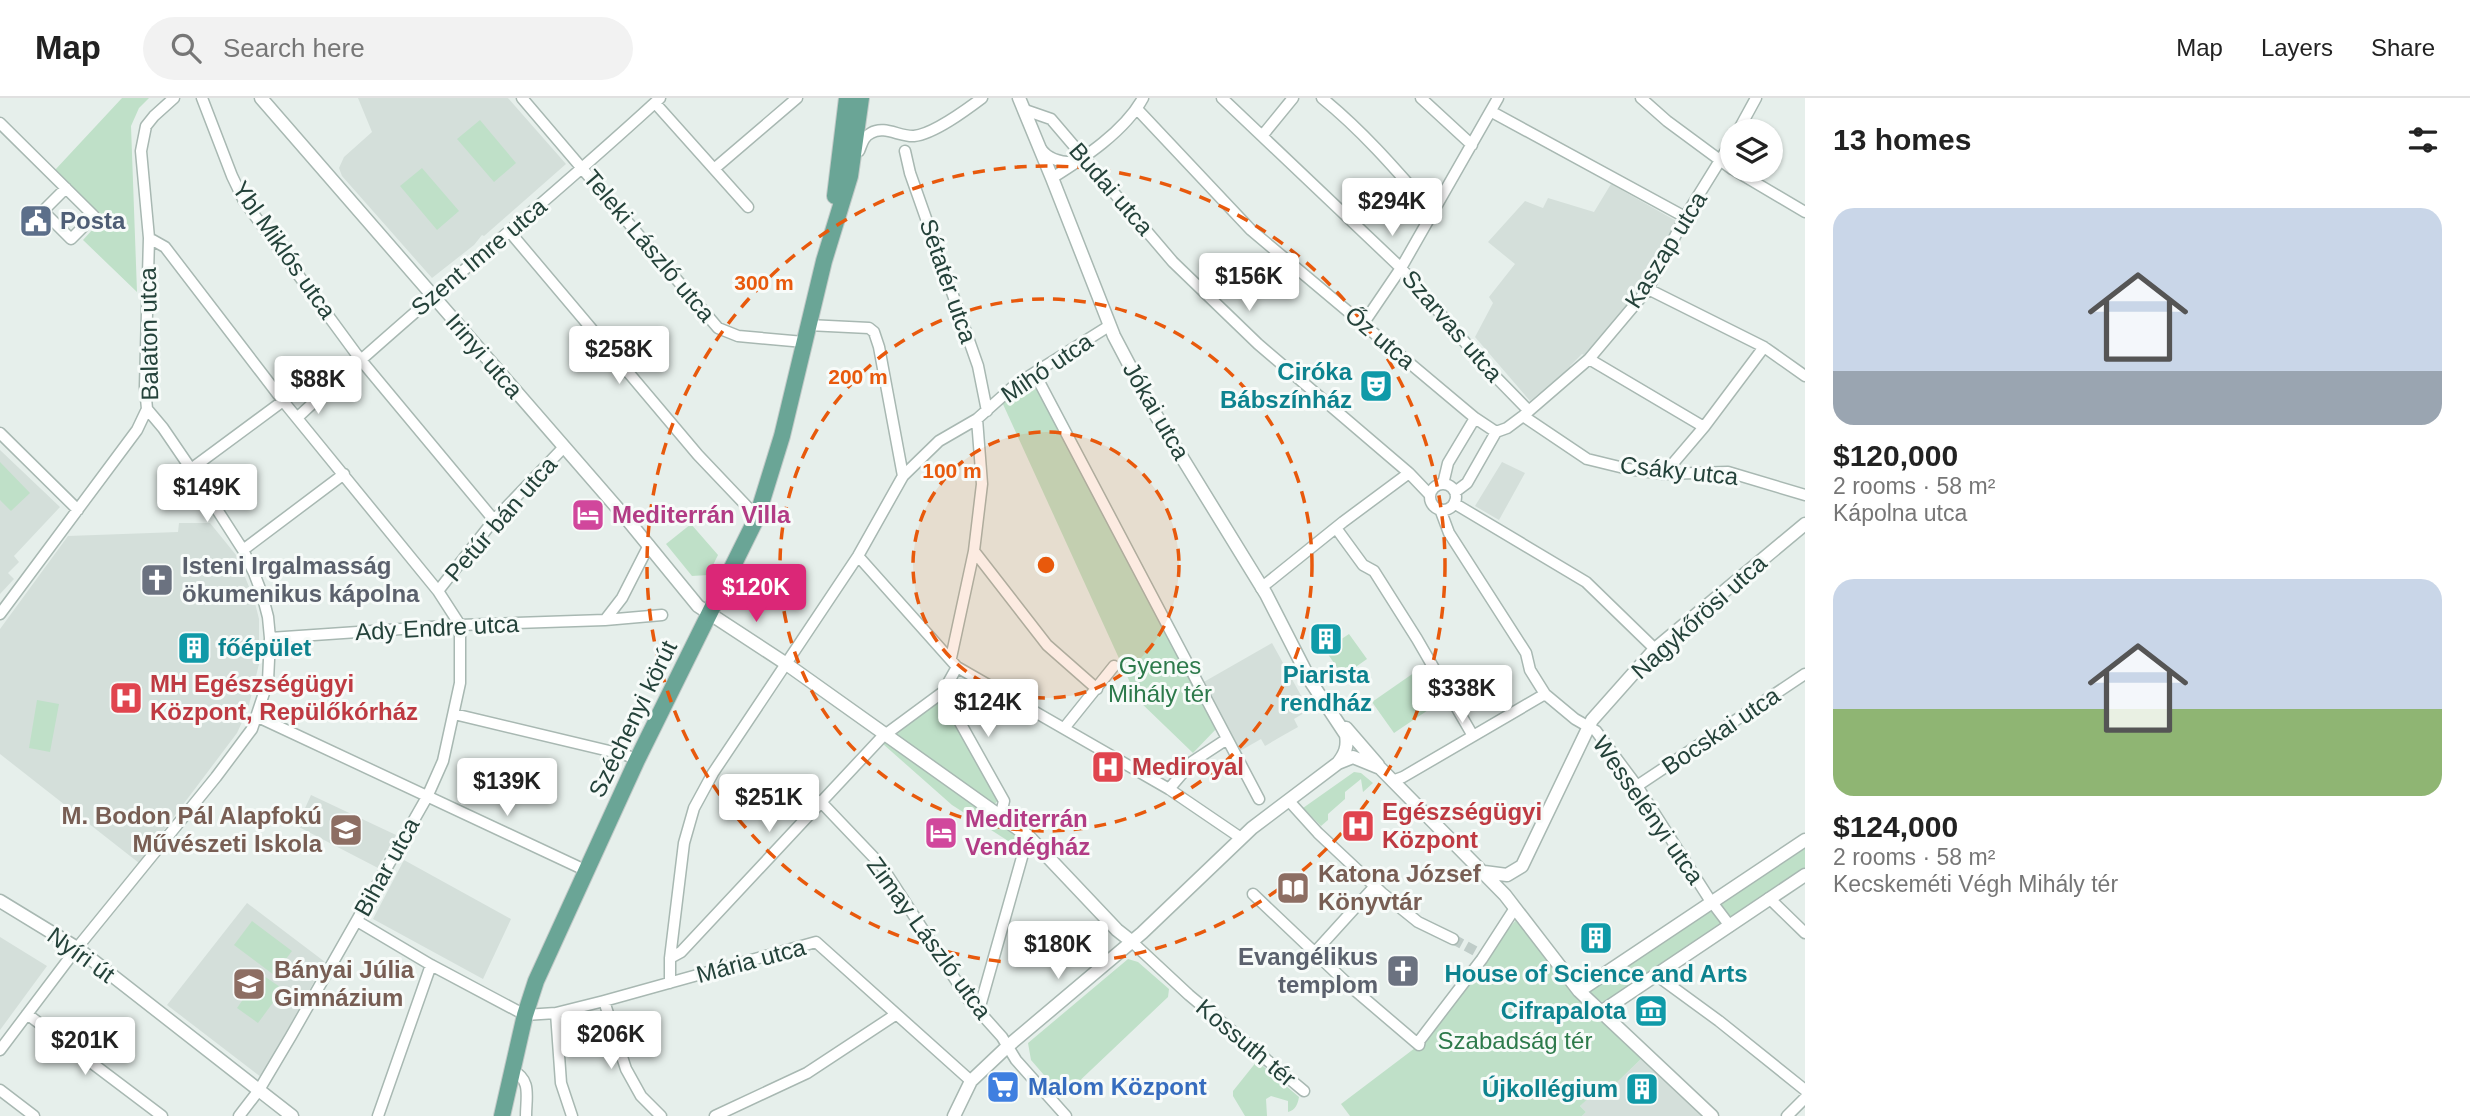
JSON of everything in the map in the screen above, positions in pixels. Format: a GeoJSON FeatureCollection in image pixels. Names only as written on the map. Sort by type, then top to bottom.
{"type":"FeatureCollection","features":[{"type":"Feature","properties":{"kind":"main road","name":"Széchenyi körút"},"geometry":{"type":"LineString","coordinates":[[502,1116],[525,1014],[536,981],[637,760],[757,517],[782,436],[824,261],[833,216],[845,98]]}},
{"type":"Feature","properties":{"kind":"main road","name":"Széchenyi körút"},"geometry":{"type":"LineString","coordinates":[[824,261],[850,176],[861,98]]}},
{"type":"Feature","properties":{"kind":"street","name":"Balaton utca"},"geometry":{"type":"LineString","coordinates":[[0,1050],[77,948],[252,729],[268,681],[270,638],[262,594],[243,550],[191,469],[147,409],[145,387],[149,238],[141,151],[143,135],[154,116],[174,98]]}},
{"type":"Feature","properties":{"kind":"street","name":"Ybl Miklós utca"},"geometry":{"type":"LineString","coordinates":[[202,98],[244,201],[360,359],[494,520]]}},
{"type":"Feature","properties":{"kind":"street","name":"Irinyi utca"},"geometry":{"type":"LineString","coordinates":[[261,98],[649,545],[698,606],[785,663],[1028,836],[1117,930],[1131,941]]}},
{"type":"Feature","properties":{"kind":"street","name":"Teleki László utca"},"geometry":{"type":"LineString","coordinates":[[522,98],[718,328],[738,336],[804,342]]}},
{"type":"Feature","properties":{"kind":"street"},"geometry":{"type":"LineString","coordinates":[[714,169],[797,98]]}},
{"type":"Feature","properties":{"kind":"street"},"geometry":{"type":"LineString","coordinates":[[850,176],[863,140],[869,134],[883,130],[914,136],[939,125],[982,98]]}},
{"type":"Feature","properties":{"kind":"street"},"geometry":{"type":"LineString","coordinates":[[1052,178],[1082,160],[1137,109],[1143,98]]}},
{"type":"Feature","properties":{"kind":"street","name":"Szarvas utca"},"geometry":{"type":"LineString","coordinates":[[1222,98],[1401,268],[1526,414]]}},
{"type":"Feature","properties":{"kind":"street"},"geometry":{"type":"LineString","coordinates":[[1262,136],[1293,98]]}},
{"type":"Feature","properties":{"kind":"street"},"geometry":{"type":"LineString","coordinates":[[1322,98],[1371,142],[1433,212]]}},
{"type":"Feature","properties":{"kind":"street"},"geometry":{"type":"LineString","coordinates":[[1421,98],[1472,145]]}},
{"type":"Feature","properties":{"kind":"street"},"geometry":{"type":"LineString","coordinates":[[1363,324],[1401,268],[1498,98]]}},
{"type":"Feature","properties":{"kind":"street"},"geometry":{"type":"LineString","coordinates":[[1641,98],[1720,161]]}},
{"type":"Feature","properties":{"kind":"street"},"geometry":{"type":"LineString","coordinates":[[1745,119],[1756,98]]}},
{"type":"Feature","properties":{"kind":"street"},"geometry":{"type":"LineString","coordinates":[[657,101],[748,207]]}},
{"type":"Feature","properties":{"kind":"street","name":"Szent Imre utca"},"geometry":{"type":"LineString","coordinates":[[298,417],[360,359],[583,169],[657,101]]}},
{"type":"Feature","properties":{"kind":"street","name":"Jókai utca"},"geometry":{"type":"LineString","coordinates":[[1022,104],[1109,326],[1154,412],[1261,588],[1311,682],[1328,706]]}},
{"type":"Feature","properties":{"kind":"street","name":"Budai utca"},"geometry":{"type":"LineString","coordinates":[[1022,104],[1051,119],[1082,160],[1173,262],[1258,344],[1409,473],[1436,489]]}},
{"type":"Feature","properties":{"kind":"street","name":"Őz utca"},"geometry":{"type":"LineString","coordinates":[[1137,109],[1251,230],[1475,418]]}},
{"type":"Feature","properties":{"kind":"street"},"geometry":{"type":"LineString","coordinates":[[1492,111],[1685,217]]}},
{"type":"Feature","properties":{"kind":"street"},"geometry":{"type":"LineString","coordinates":[[0,123],[66,188],[94,216],[71,239],[43,211],[66,188]]}},
{"type":"Feature","properties":{"kind":"street"},"geometry":{"type":"LineString","coordinates":[[1040,147],[1045,154],[1058,160],[1082,160]]}},
{"type":"Feature","properties":{"kind":"street","name":"Sétatér utca"},"geometry":{"type":"LineString","coordinates":[[905,152],[978,366],[987,411]]}},
{"type":"Feature","properties":{"kind":"street","name":"Kaszap utca"},"geometry":{"type":"LineString","coordinates":[[1455,496],[1467,483],[1496,432],[1526,414],[1589,359],[1648,289],[1685,217],[1720,164]]}},
{"type":"Feature","properties":{"kind":"street"},"geometry":{"type":"LineString","coordinates":[[1755,182],[1805,212]]}},
{"type":"Feature","properties":{"kind":"street"},"geometry":{"type":"LineString","coordinates":[[509,231],[698,456],[757,517]]}},
{"type":"Feature","properties":{"kind":"street"},"geometry":{"type":"LineString","coordinates":[[149,238],[165,247],[283,401],[438,591],[460,625]]}},
{"type":"Feature","properties":{"kind":"street"},"geometry":{"type":"LineString","coordinates":[[1648,289],[1763,347],[1805,376]]}},
{"type":"Feature","properties":{"kind":"street"},"geometry":{"type":"LineString","coordinates":[[808,325],[869,328],[874,332],[879,346],[903,476]]}},
{"type":"Feature","properties":{"kind":"street","name":"Mihó utca"},"geometry":{"type":"LineString","coordinates":[[670,983],[670,958],[684,843],[694,808],[713,773],[858,556],[903,476],[939,441],[977,419],[1002,395],[1109,326]]}},
{"type":"Feature","properties":{"kind":"street"},"geometry":{"type":"LineString","coordinates":[[1664,474],[1704,427],[1763,347]]}},
{"type":"Feature","properties":{"kind":"street"},"geometry":{"type":"LineString","coordinates":[[1589,359],[1704,427]]}},
{"type":"Feature","properties":{"kind":"street"},"geometry":{"type":"LineString","coordinates":[[1035,374],[1259,799]]}},
{"type":"Feature","properties":{"kind":"street"},"geometry":{"type":"LineString","coordinates":[[191,469],[283,401]]}},
{"type":"Feature","properties":{"kind":"street"},"geometry":{"type":"LineString","coordinates":[[0,614],[137,430],[147,409]]}},
{"type":"Feature","properties":{"kind":"street","name":"Csáky utca"},"geometry":{"type":"LineString","coordinates":[[1526,414],[1587,459],[1664,474],[1728,472],[1805,495]]}},
{"type":"Feature","properties":{"kind":"street"},"geometry":{"type":"LineString","coordinates":[[1496,432],[1475,418],[1448,463],[1431,502],[1440,509],[1450,533],[1526,653],[1530,670],[1545,694],[1587,726]]}},
{"type":"Feature","properties":{"kind":"street"},"geometry":{"type":"LineString","coordinates":[[670,958],[681,951],[885,734],[943,692],[954,662],[974,551],[982,484],[977,419]]}},
{"type":"Feature","properties":{"kind":"street"},"geometry":{"type":"LineString","coordinates":[[0,433],[78,510]]}},
{"type":"Feature","properties":{"kind":"street","name":"Petúr bán utca"},"geometry":{"type":"LineString","coordinates":[[438,591],[494,520],[564,447]]}},
{"type":"Feature","properties":{"kind":"street"},"geometry":{"type":"LineString","coordinates":[[1261,588],[1409,473]]}},
{"type":"Feature","properties":{"kind":"street"},"geometry":{"type":"LineString","coordinates":[[243,550],[344,474]]}},
{"type":"Feature","properties":{"kind":"street"},"geometry":{"type":"LineString","coordinates":[[1436,489],[1450,486],[1457,505],[1586,582],[1655,649]]}},
{"type":"Feature","properties":{"kind":"street"},"geometry":{"type":"LineString","coordinates":[[1440,509],[1449,508],[1455,496]]}},
{"type":"Feature","properties":{"kind":"street","name":"Nagykőrösi utca"},"geometry":{"type":"LineString","coordinates":[[1484,873],[1507,875],[1522,866],[1587,726],[1655,649],[1805,524]]}},
{"type":"Feature","properties":{"kind":"street"},"geometry":{"type":"LineString","coordinates":[[1336,528],[1363,565],[1374,571],[1473,736]]}},
{"type":"Feature","properties":{"kind":"street"},"geometry":{"type":"LineString","coordinates":[[605,620],[622,597],[649,545]]}},
{"type":"Feature","properties":{"kind":"street"},"geometry":{"type":"LineString","coordinates":[[974,551],[1047,645],[1097,689]]}},
{"type":"Feature","properties":{"kind":"street"},"geometry":{"type":"LineString","coordinates":[[858,556],[954,662],[1169,789],[1241,838]]}},
{"type":"Feature","properties":{"kind":"street","name":"Ady Endre utca"},"geometry":{"type":"LineString","coordinates":[[270,638],[662,615]]}},
{"type":"Feature","properties":{"kind":"street","name":"Bihar utca"},"geometry":{"type":"LineString","coordinates":[[239,1116],[258,1090],[427,797],[443,761],[460,683],[460,625]]}},
{"type":"Feature","properties":{"kind":"street"},"geometry":{"type":"LineString","coordinates":[[1065,727],[1114,666]]}},
{"type":"Feature","properties":{"kind":"street","name":"Bocskai utca"},"geometry":{"type":"LineString","coordinates":[[1637,786],[1805,674]]}},
{"type":"Feature","properties":{"kind":"street"},"geometry":{"type":"LineString","coordinates":[[943,692],[1004,801],[1000,817]]}},
{"type":"Feature","properties":{"kind":"street"},"geometry":{"type":"LineString","coordinates":[[1392,781],[1545,694]]}},
{"type":"Feature","properties":{"kind":"street"},"geometry":{"type":"LineString","coordinates":[[954,1116],[971,1081],[1008,1046],[1131,941],[1252,828],[1338,763],[1345,754],[1346,739],[1328,706]]}},
{"type":"Feature","properties":{"kind":"street"},"geometry":{"type":"LineString","coordinates":[[1328,706],[1374,765],[1484,873],[1515,908],[1579,991],[1712,1116]]}},
{"type":"Feature","properties":{"kind":"street"},"geometry":{"type":"LineString","coordinates":[[454,714],[626,755],[637,760]]}},
{"type":"Feature","properties":{"kind":"street"},"geometry":{"type":"LineString","coordinates":[[258,717],[587,872]]}},
{"type":"Feature","properties":{"kind":"street","name":"Wesselényi utca"},"geometry":{"type":"LineString","coordinates":[[1587,726],[1596,731],[1637,786],[1730,926]]}},
{"type":"Feature","properties":{"kind":"street"},"geometry":{"type":"LineString","coordinates":[[1169,789],[1192,762],[1227,739]]}},
{"type":"Feature","properties":{"kind":"street"},"geometry":{"type":"LineString","coordinates":[[1338,763],[1353,758],[1374,765]]}},
{"type":"Feature","properties":{"kind":"street"},"geometry":{"type":"LineString","coordinates":[[1289,801],[1374,887],[1418,922],[1453,939]]}},
{"type":"Feature","properties":{"kind":"street","name":"Zimay László utca"},"geometry":{"type":"LineString","coordinates":[[820,802],[881,865],[968,999],[1066,1116]]}},
{"type":"Feature","properties":{"kind":"street"},"geometry":{"type":"LineString","coordinates":[[979,1010],[1028,836]]}},
{"type":"Feature","properties":{"kind":"street"},"geometry":{"type":"LineString","coordinates":[[1579,991],[1710,899],[1805,840]]}},
{"type":"Feature","properties":{"kind":"street"},"geometry":{"type":"LineString","coordinates":[[1601,1012],[1805,875]]}},
{"type":"Feature","properties":{"kind":"street"},"geometry":{"type":"LineString","coordinates":[[1315,952],[1374,887]]}},
{"type":"Feature","properties":{"kind":"street"},"geometry":{"type":"LineString","coordinates":[[1253,894],[1352,988],[1419,1045],[1479,955],[1515,908]]}},
{"type":"Feature","properties":{"kind":"street"},"geometry":{"type":"LineString","coordinates":[[1769,898],[1805,933]]}},
{"type":"Feature","properties":{"kind":"street","name":"Nyíri út"},"geometry":{"type":"LineString","coordinates":[[0,901],[77,948],[292,1116]]}},
{"type":"Feature","properties":{"kind":"street"},"geometry":{"type":"LineString","coordinates":[[357,921],[431,965],[525,1014]]}},
{"type":"Feature","properties":{"kind":"street","name":"Kossuth tér"},"geometry":{"type":"LineString","coordinates":[[1131,941],[1189,995],[1304,1091]]}},
{"type":"Feature","properties":{"kind":"street","name":"Mária utca"},"geometry":{"type":"LineString","coordinates":[[525,1014],[556,1013],[816,942],[971,1081]]}},
{"type":"Feature","properties":{"kind":"street"},"geometry":{"type":"LineString","coordinates":[[378,1116],[431,965]]}},
{"type":"Feature","properties":{"kind":"street"},"geometry":{"type":"LineString","coordinates":[[1656,975],[1805,1090]]}},
{"type":"Feature","properties":{"kind":"street"},"geometry":{"type":"LineString","coordinates":[[604,1001],[626,1069],[641,1096],[662,1116]]}},
{"type":"Feature","properties":{"kind":"street"},"geometry":{"type":"LineString","coordinates":[[556,1013],[561,1083],[572,1116]]}},
{"type":"Feature","properties":{"kind":"street"},"geometry":{"type":"LineString","coordinates":[[27,1014],[162,1116]]}},
{"type":"Feature","properties":{"kind":"street"},"geometry":{"type":"LineString","coordinates":[[715,1116],[807,1073],[895,1014]]}},
{"type":"Feature","properties":{"kind":"street"},"geometry":{"type":"LineString","coordinates":[[512,1070],[522,1075],[526,1083],[526,1116]]}},
{"type":"Feature","properties":{"kind":"street"},"geometry":{"type":"LineString","coordinates":[[0,1090],[34,1116]]}},
{"type":"Feature","properties":{"kind":"street"},"geometry":{"type":"LineString","coordinates":[[1787,1116],[1805,1098]]}},
{"type":"Feature","properties":{"kind":"shaded area"},"geometry":{"type":"Polygon","coordinates":[[[358,98],[508,98],[566,164],[432,278],[342,176],[339,168],[344,157],[372,132],[358,98]]]}},
{"type":"Feature","properties":{"kind":"shaded area"},"geometry":{"type":"Polygon","coordinates":[[[1611,184],[1678,222],[1650,273],[1647,272],[1638,288],[1640,290],[1584,355],[1530,401],[1475,337],[1493,303],[1489,297],[1515,264],[1488,242],[1525,201],[1543,208],[1548,198],[1594,212],[1611,184]]]}},
{"type":"Feature","properties":{"kind":"shaded area"},"geometry":{"type":"Polygon","coordinates":[[[0,450],[60,507],[14,556],[19,562],[8,573],[14,579],[0,594],[0,450]]]}},
{"type":"Feature","properties":{"kind":"shaded area"},"geometry":{"type":"Polygon","coordinates":[[[1502,462],[1525,473],[1499,520],[1475,506],[1502,462]]]}},
{"type":"Feature","properties":{"kind":"shaded area","name":"MH Egészségügyi Központ, Repülőkórház"},"geometry":{"type":"Polygon","coordinates":[[[179,523],[210,523],[236,555],[259,619],[259,664],[248,709],[237,733],[139,863],[0,754],[0,629],[68,536],[178,532],[179,523]]]}},
{"type":"Feature","properties":{"kind":"shaded area"},"geometry":{"type":"Polygon","coordinates":[[[1272,643],[1309,710],[1294,719],[1298,727],[1265,746],[1261,739],[1240,751],[1202,683],[1272,643]]]}},
{"type":"Feature","properties":{"kind":"shaded area","name":"M. Bodon Pál Alapfokú Művészeti Iskola"},"geometry":{"type":"Polygon","coordinates":[[[311,795],[396,835],[378,868],[297,826],[311,795]]]}},
{"type":"Feature","properties":{"kind":"shaded area"},"geometry":{"type":"Polygon","coordinates":[[[404,860],[511,919],[483,979],[373,919],[404,860]]]}},
{"type":"Feature","properties":{"kind":"shaded area","name":"Bányai Júlia Gimnázium"},"geometry":{"type":"Polygon","coordinates":[[[247,903],[325,962],[261,1077],[167,1005],[247,903]]]}},
{"type":"Feature","properties":{"kind":"shaded area"},"geometry":{"type":"Polygon","coordinates":[[[0,937],[47,966],[0,1030],[0,937]]]}},
{"type":"Feature","properties":{"kind":"shaded area","name":"Újkollégium"},"geometry":{"type":"Polygon","coordinates":[[[1642,1058],[1703,1116],[1582,1116],[1586,1112],[1580,1106],[1601,1086],[1607,1092],[1642,1058]]]}},
{"type":"Feature","properties":{"kind":"green space"},"geometry":{"type":"Polygon","coordinates":[[[122,98],[149,98],[139,108],[131,126],[137,292],[83,240],[103,218],[55,170],[122,98]]]}},
{"type":"Feature","properties":{"kind":"green space"},"geometry":{"type":"Polygon","coordinates":[[[480,120],[516,163],[494,182],[457,139],[480,120]]]}},
{"type":"Feature","properties":{"kind":"green space"},"geometry":{"type":"Polygon","coordinates":[[[422,168],[459,211],[437,230],[400,186],[422,168]]]}},
{"type":"Feature","properties":{"kind":"green space","name":"Gyenes Mihály tér"},"geometry":{"type":"Polygon","coordinates":[[[1034,377],[1217,728],[1193,753],[1138,700],[1002,402],[1034,377]]]}},
{"type":"Feature","properties":{"kind":"green space"},"geometry":{"type":"Polygon","coordinates":[[[0,462],[30,493],[11,511],[0,500],[0,462]]]}},
{"type":"Feature","properties":{"kind":"green space"},"geometry":{"type":"Polygon","coordinates":[[[691,524],[718,555],[708,575],[692,576],[666,544],[691,524]]]}},
{"type":"Feature","properties":{"kind":"green space"},"geometry":{"type":"Polygon","coordinates":[[[1349,634],[1367,659],[1343,676],[1325,650],[1349,634]]]}},
{"type":"Feature","properties":{"kind":"green space"},"geometry":{"type":"Polygon","coordinates":[[[1418,670],[1440,702],[1394,733],[1372,702],[1418,670]]]}},
{"type":"Feature","properties":{"kind":"green space"},"geometry":{"type":"Polygon","coordinates":[[[941,697],[999,799],[994,805],[892,733],[941,697]]]}},
{"type":"Feature","properties":{"kind":"green space"},"geometry":{"type":"Polygon","coordinates":[[[37,700],[59,704],[50,752],[29,748],[37,700]]]}},
{"type":"Feature","properties":{"kind":"green space"},"geometry":{"type":"Polygon","coordinates":[[[885,741],[1020,838],[1019,848],[952,805],[883,744],[885,741]]]}},
{"type":"Feature","properties":{"kind":"green space"},"geometry":{"type":"Polygon","coordinates":[[[1354,772],[1361,773],[1373,783],[1363,792],[1361,779],[1345,792],[1345,799],[1328,814],[1328,820],[1321,826],[1303,808],[1354,772]]]}},
{"type":"Feature","properties":{"kind":"green space"},"geometry":{"type":"Polygon","coordinates":[[[1805,843],[1805,872],[1619,994],[1602,1002],[1593,996],[1590,990],[1805,843]]]}},
{"type":"Feature","properties":{"kind":"green space","name":"Szabadság tér"},"geometry":{"type":"Polygon","coordinates":[[[1517,919],[1584,1004],[1642,1058],[1607,1092],[1601,1087],[1580,1106],[1586,1112],[1582,1116],[1350,1116],[1341,1104],[1419,1045],[1482,959],[1517,919]]]}},
{"type":"Feature","properties":{"kind":"green space"},"geometry":{"type":"Polygon","coordinates":[[[252,921],[292,951],[274,975],[234,945],[252,921]]]}},
{"type":"Feature","properties":{"kind":"green space"},"geometry":{"type":"Polygon","coordinates":[[[1128,959],[1138,962],[1169,989],[1168,997],[1072,1088],[1064,1091],[1056,1089],[1031,1060],[1028,1043],[1128,959]]]}},
{"type":"Feature","properties":{"kind":"green space"},"geometry":{"type":"Polygon","coordinates":[[[261,974],[283,989],[258,1023],[237,1008],[261,974]]]}},
{"type":"Feature","properties":{"kind":"green space"},"geometry":{"type":"Polygon","coordinates":[[[1257,1061],[1299,1097],[1293,1110],[1288,1112],[1288,1101],[1271,1096],[1266,1099],[1267,1116],[1245,1116],[1233,1096],[1233,1091],[1257,1061]]]}},
{"type":"Feature","properties":{"kind":"tunnel"},"geometry":{"type":"LineString","coordinates":[[1453,939],[1475,951]]}},
{"type":"Feature","properties":{"kind":"place","name":"Posta"},"geometry":{"type":"Point","coordinates":[36,221]}},
{"type":"Feature","properties":{"kind":"place","name":"Ciróka Bábszínház"},"geometry":{"type":"Point","coordinates":[1376,386]}},
{"type":"Feature","properties":{"kind":"place","name":"Mediterrán Villa"},"geometry":{"type":"Point","coordinates":[588,515]}},
{"type":"Feature","properties":{"kind":"place","name":"Isteni Irgalmasság ökumenikus kápolna"},"geometry":{"type":"Point","coordinates":[157,580]}},
{"type":"Feature","properties":{"kind":"place","name":"Piarista rendház"},"geometry":{"type":"Point","coordinates":[1326,639]}},
{"type":"Feature","properties":{"kind":"place","name":"főépület"},"geometry":{"type":"Point","coordinates":[194,648]}},
{"type":"Feature","properties":{"kind":"place","name":"MH Egészségügyi Központ, Repülőkórház"},"geometry":{"type":"Point","coordinates":[126,698]}},
{"type":"Feature","properties":{"kind":"place","name":"Mediroyal"},"geometry":{"type":"Point","coordinates":[1108,767]}},
{"type":"Feature","properties":{"kind":"place","name":"Egészségügyi Központ"},"geometry":{"type":"Point","coordinates":[1358,826]}},
{"type":"Feature","properties":{"kind":"place","name":"M. Bodon Pál Alapfokú Művészeti Iskola"},"geometry":{"type":"Point","coordinates":[346,830]}},
{"type":"Feature","properties":{"kind":"place","name":"Mediterrán Vendégház"},"geometry":{"type":"Point","coordinates":[941,833]}},
{"type":"Feature","properties":{"kind":"place","name":"Katona József Könyvtár"},"geometry":{"type":"Point","coordinates":[1293,888]}},
{"type":"Feature","properties":{"kind":"place","name":"House of Science and Arts"},"geometry":{"type":"Point","coordinates":[1596,938]}},
{"type":"Feature","properties":{"kind":"place","name":"Evangélikus templom"},"geometry":{"type":"Point","coordinates":[1403,971]}},
{"type":"Feature","properties":{"kind":"place","name":"Bányai Júlia Gimnázium"},"geometry":{"type":"Point","coordinates":[249,984]}},
{"type":"Feature","properties":{"kind":"place","name":"Cifrapalota"},"geometry":{"type":"Point","coordinates":[1651,1011]}},
{"type":"Feature","properties":{"kind":"place","name":"Malom Központ"},"geometry":{"type":"Point","coordinates":[1003,1087]}},
{"type":"Feature","properties":{"kind":"place","name":"Újkollégium"},"geometry":{"type":"Point","coordinates":[1642,1089]}}]}
